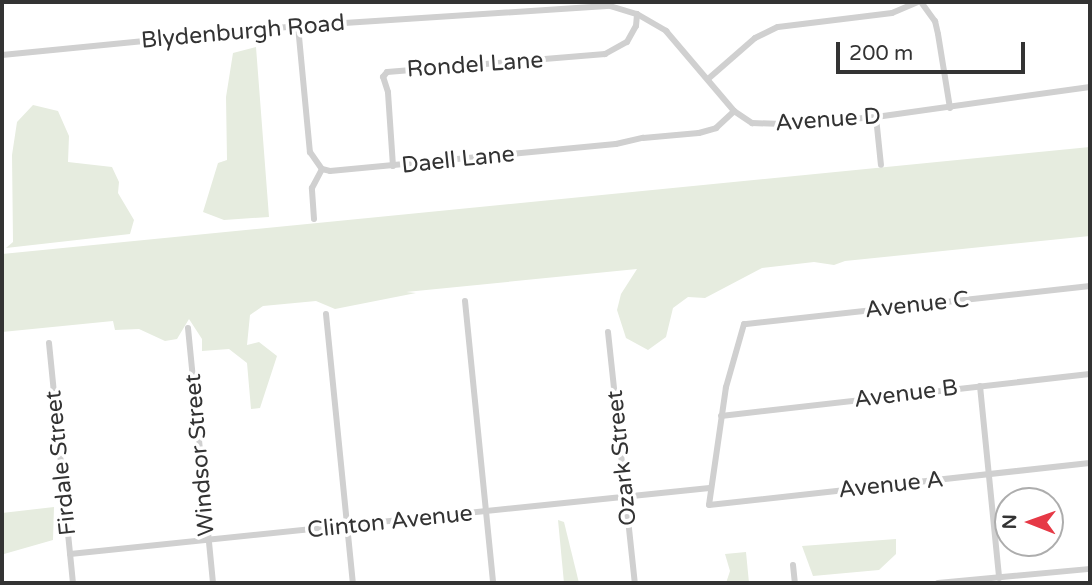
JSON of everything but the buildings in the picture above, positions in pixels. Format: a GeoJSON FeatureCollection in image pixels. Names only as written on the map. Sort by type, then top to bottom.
{"type":"FeatureCollection","features":[{"type":"Feature","properties":{"kind":"street"},"geometry":{"type":"LineString","coordinates":[[708,79],[755,38],[778,27],[892,13],[920,2],[935,21],[939,34],[950,108]]}},
{"type":"Feature","properties":{"kind":"street","name":"Avenue D"},"geometry":{"type":"LineString","coordinates":[[609,4],[638,15],[666,31],[734,111],[752,123],[774,125],[876,117],[1090,87]]}},
{"type":"Feature","properties":{"kind":"street","name":"Blydenburgh Road"},"geometry":{"type":"LineString","coordinates":[[2,55],[298,26],[609,4]]}},
{"type":"Feature","properties":{"kind":"street","name":"Rondel Lane"},"geometry":{"type":"LineString","coordinates":[[393,166],[388,92],[383,77],[387,72],[605,54],[627,42],[636,26],[638,15]]}},
{"type":"Feature","properties":{"kind":"street"},"geometry":{"type":"LineString","coordinates":[[298,26],[310,152],[322,169],[312,188],[314,219]]}},
{"type":"Feature","properties":{"kind":"street","name":"Daell Lane"},"geometry":{"type":"LineString","coordinates":[[322,169],[338,172],[699,133],[716,128],[734,111]]}},
{"type":"Feature","properties":{"kind":"street"},"geometry":{"type":"LineString","coordinates":[[876,117],[881,165]]}},
{"type":"Feature","properties":{"kind":"street","name":"Avenue C"},"geometry":{"type":"LineString","coordinates":[[721,415],[744,324],[1090,286]]}},
{"type":"Feature","properties":{"kind":"street"},"geometry":{"type":"LineString","coordinates":[[465,301],[493,583]]}},
{"type":"Feature","properties":{"kind":"street"},"geometry":{"type":"LineString","coordinates":[[326,314],[353,583]]}},
{"type":"Feature","properties":{"kind":"street","name":"Windsor Street"},"geometry":{"type":"LineString","coordinates":[[188,328],[213,583]]}},
{"type":"Feature","properties":{"kind":"street","name":"Ozark Street"},"geometry":{"type":"LineString","coordinates":[[608,332],[635,583]]}},
{"type":"Feature","properties":{"kind":"street","name":"Firdale Street"},"geometry":{"type":"LineString","coordinates":[[49,343],[73,583]]}},
{"type":"Feature","properties":{"kind":"street","name":"Avenue B"},"geometry":{"type":"LineString","coordinates":[[721,415],[1090,374]]}},
{"type":"Feature","properties":{"kind":"street"},"geometry":{"type":"LineString","coordinates":[[980,386],[999,578]]}},
{"type":"Feature","properties":{"kind":"street"},"geometry":{"type":"LineString","coordinates":[[710,488],[721,415]]}},
{"type":"Feature","properties":{"kind":"street","name":"Avenue A"},"geometry":{"type":"LineString","coordinates":[[710,488],[709,505],[1090,463]]}},
{"type":"Feature","properties":{"kind":"street","name":"Clinton Avenue"},"geometry":{"type":"LineString","coordinates":[[70,554],[710,488]]}},
{"type":"Feature","properties":{"kind":"street"},"geometry":{"type":"LineString","coordinates":[[793,565],[795,583]]}},
{"type":"Feature","properties":{"kind":"street"},"geometry":{"type":"LineString","coordinates":[[938,583],[1090,569]]}},
{"type":"Feature","properties":{"kind":"street"},"geometry":{"type":"LineString","coordinates":[[1039,575],[1039,583]]}},
{"type":"Feature","properties":{"kind":"shaded area"},"geometry":{"type":"Polygon","coordinates":[[[256,47],[269,217],[224,220],[203,212],[218,163],[227,160],[226,97],[233,53],[256,47]]]}},
{"type":"Feature","properties":{"kind":"shaded area"},"geometry":{"type":"Polygon","coordinates":[[[33,105],[58,111],[69,136],[68,162],[112,167],[119,182],[118,193],[134,220],[130,234],[6,248],[13,242],[12,155],[17,122],[33,105]]]}},
{"type":"Feature","properties":{"kind":"shaded area"},"geometry":{"type":"Polygon","coordinates":[[[1090,147],[1090,236],[845,261],[834,265],[814,262],[762,268],[705,298],[688,297],[673,308],[666,337],[648,350],[626,338],[617,310],[621,294],[637,269],[406,292],[416,293],[335,309],[316,301],[263,306],[250,315],[247,345],[259,342],[277,356],[260,408],[251,409],[247,363],[229,349],[202,351],[202,339],[189,319],[177,339],[165,341],[139,329],[115,330],[113,321],[2,332],[2,254],[1090,147]]]}},
{"type":"Feature","properties":{"kind":"shaded area"},"geometry":{"type":"Polygon","coordinates":[[[54,507],[53,540],[4,554],[2,559],[2,513],[54,507]]]}},
{"type":"Feature","properties":{"kind":"shaded area"},"geometry":{"type":"Polygon","coordinates":[[[558,520],[564,522],[579,583],[564,583],[558,520]]]}},
{"type":"Feature","properties":{"kind":"shaded area"},"geometry":{"type":"Polygon","coordinates":[[[896,539],[896,554],[879,570],[813,576],[802,546],[896,539]]]}},
{"type":"Feature","properties":{"kind":"shaded area"},"geometry":{"type":"Polygon","coordinates":[[[746,552],[749,583],[726,583],[730,571],[725,554],[746,552]]]}}]}
